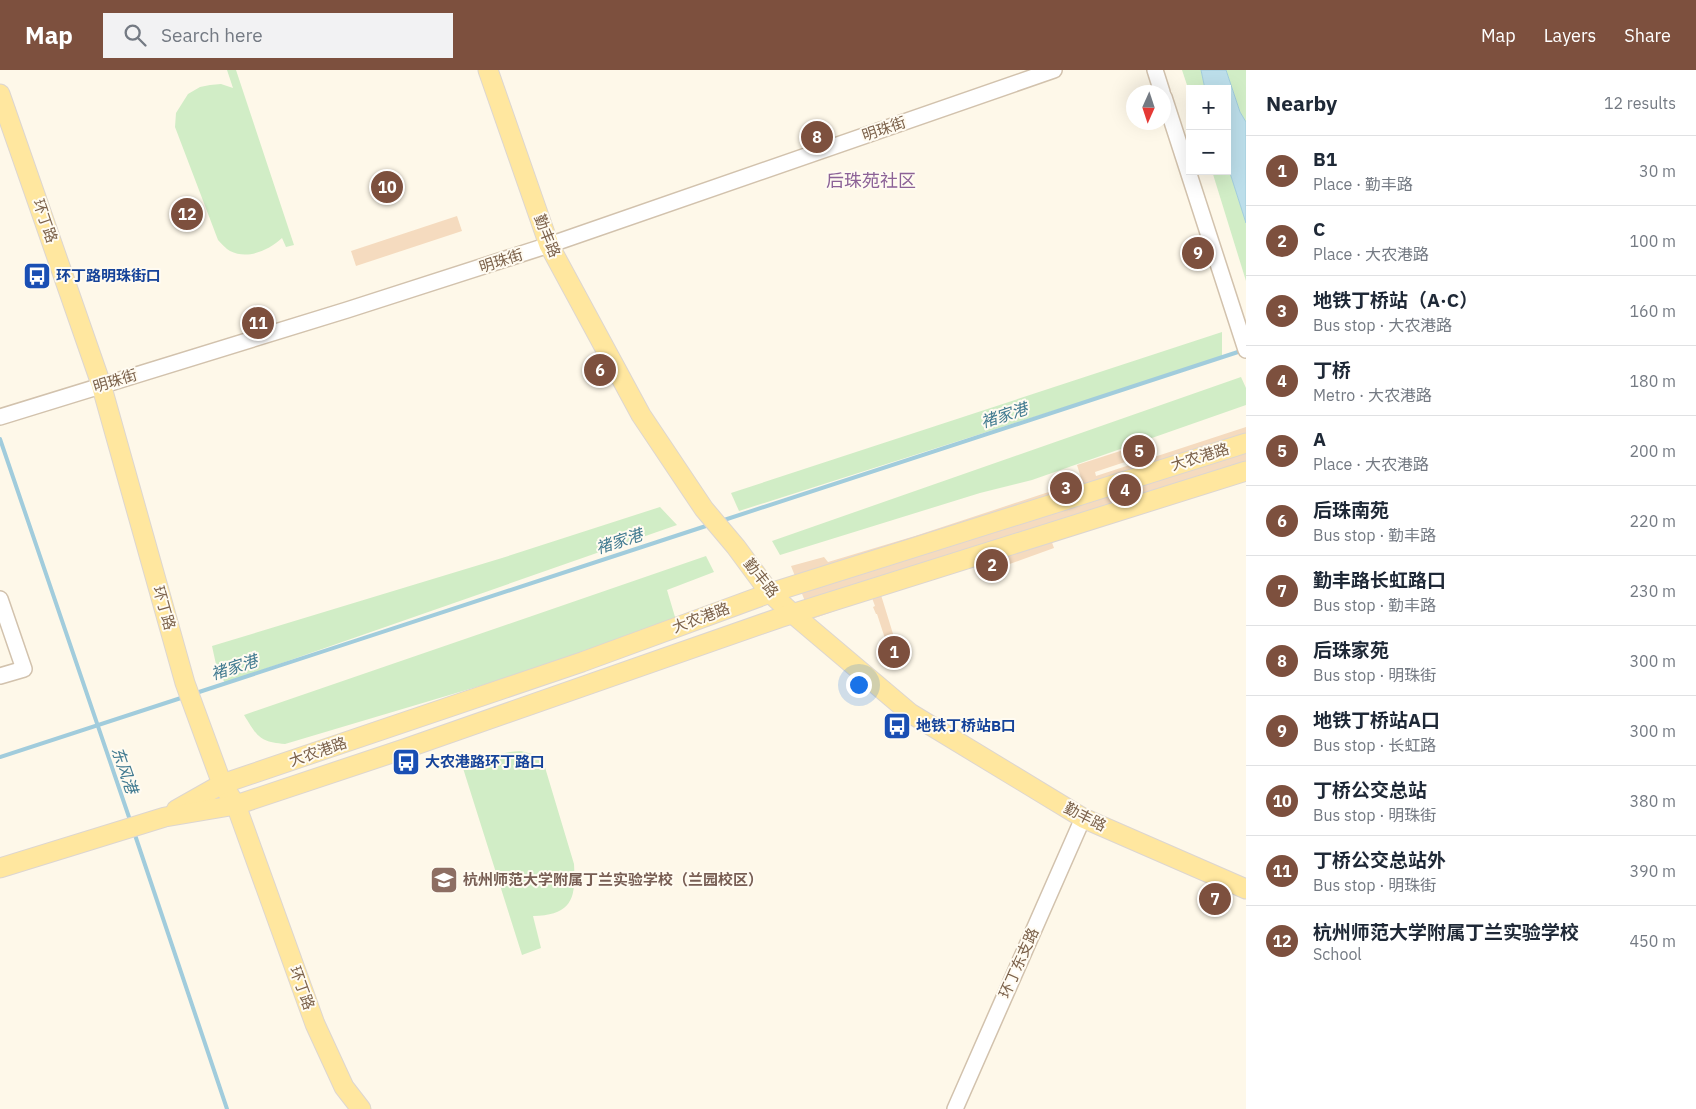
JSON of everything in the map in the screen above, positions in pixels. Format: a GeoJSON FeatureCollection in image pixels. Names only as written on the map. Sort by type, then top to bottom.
{"type":"FeatureCollection","features":[{"type":"Feature","properties":{"kind":"main road","name":"勤丰路"},"geometry":{"type":"LineString","coordinates":[[488,70],[549,245],[641,415],[704,509],[736,547],[770,593],[910,713],[1083,818],[1246,889]]}},
{"type":"Feature","properties":{"kind":"main road","name":"环丁路"},"geometry":{"type":"LineString","coordinates":[[0,94],[101,384],[185,684],[222,784],[236,805],[315,1024],[344,1087],[361,1109]]}},
{"type":"Feature","properties":{"kind":"main road","name":"大农港路"},"geometry":{"type":"LineString","coordinates":[[164,817],[222,784],[582,662],[770,593],[1246,443]]}},
{"type":"Feature","properties":{"kind":"main road","name":"大农港路"},"geometry":{"type":"LineString","coordinates":[[0,868],[164,817],[236,805],[404,749],[793,614],[1246,471]]}},
{"type":"Feature","properties":{"kind":"street","name":"明珠街"},"geometry":{"type":"LineString","coordinates":[[7,415],[101,384],[347,310],[549,245],[1054,70]]}},
{"type":"Feature","properties":{"kind":"street"},"geometry":{"type":"LineString","coordinates":[[1155,70],[1160,85]]}},
{"type":"Feature","properties":{"kind":"street"},"geometry":{"type":"LineString","coordinates":[[1171,119],[1245,346]]}},
{"type":"Feature","properties":{"kind":"street"},"geometry":{"type":"LineString","coordinates":[[0,599],[4,626],[24,669],[0,676]]}},
{"type":"Feature","properties":{"kind":"street","name":"环丁东支路"},"geometry":{"type":"LineString","coordinates":[[955,1109],[1083,818]]}},
{"type":"Feature","properties":{"kind":"green space"},"geometry":{"type":"Polygon","coordinates":[[[227,70],[236,70],[294,245],[286,247],[282,238],[265,250],[251,254],[237,254],[230,251],[218,240],[175,127],[176,113],[188,94],[200,87],[210,85],[221,84],[233,88],[227,70]]]}},
{"type":"Feature","properties":{"kind":"green space"},"geometry":{"type":"Polygon","coordinates":[[[1182,70],[1201,70],[1204,85],[1187,85],[1182,70]]]}},
{"type":"Feature","properties":{"kind":"green space"},"geometry":{"type":"Polygon","coordinates":[[[1226,70],[1246,70],[1246,122],[1240,112],[1226,70]]]}},
{"type":"Feature","properties":{"kind":"green space"},"geometry":{"type":"Polygon","coordinates":[[[1213,175],[1231,175],[1246,223],[1246,281],[1213,175]]]}},
{"type":"Feature","properties":{"kind":"green space"},"geometry":{"type":"Polygon","coordinates":[[[1222,332],[1222,357],[739,511],[731,493],[1222,332]]]}},
{"type":"Feature","properties":{"kind":"green space"},"geometry":{"type":"Polygon","coordinates":[[[1241,377],[1246,388],[1246,405],[1032,480],[980,493],[780,555],[772,541],[1241,377]]]}},
{"type":"Feature","properties":{"kind":"green space"},"geometry":{"type":"Polygon","coordinates":[[[660,507],[677,525],[225,683],[217,669],[212,646],[502,558],[660,507]]]}},
{"type":"Feature","properties":{"kind":"green space"},"geometry":{"type":"Polygon","coordinates":[[[706,556],[714,572],[667,590],[678,627],[285,744],[269,742],[260,737],[244,715],[706,556]]]}},
{"type":"Feature","properties":{"kind":"green space"},"geometry":{"type":"Polygon","coordinates":[[[521,751],[532,754],[544,764],[574,864],[574,887],[569,903],[556,912],[533,916],[541,948],[522,955],[462,765],[475,761],[479,770],[487,761],[497,755],[521,751]]]}},
{"type":"Feature","properties":{"kind":"water"},"geometry":{"type":"Polygon","coordinates":[[[1201,70],[1226,70],[1231,85],[1204,85],[1201,70]]]}},
{"type":"Feature","properties":{"kind":"water"},"geometry":{"type":"Polygon","coordinates":[[[1231,85],[1240,112],[1246,122],[1246,223],[1231,175],[1231,85]]]}},
{"type":"Feature","properties":{"kind":"building"},"geometry":{"type":"Polygon","coordinates":[[[457,216],[462,231],[356,266],[351,251],[457,216]]]}},
{"type":"Feature","properties":{"kind":"building"},"geometry":{"type":"Polygon","coordinates":[[[1246,427],[1246,469],[1050,537],[1054,548],[979,575],[976,566],[1039,544],[881,595],[902,663],[894,666],[873,607],[875,606],[872,598],[812,619],[791,566],[824,557],[828,562],[915,536],[1082,481],[1077,465],[1151,441],[1155,452],[1095,472],[1096,476],[1246,427]]]}},
{"type":"Feature","properties":{"kind":"waterway","name":"褚家港"},"geometry":{"type":"LineString","coordinates":[[721,521],[1241,351]]}},
{"type":"Feature","properties":{"kind":"waterway","name":"东风港"},"geometry":{"type":"LineString","coordinates":[[0,439],[131,823]]}},
{"type":"Feature","properties":{"kind":"waterway","name":"褚家港"},"geometry":{"type":"LineString","coordinates":[[196,693],[709,525]]}},
{"type":"Feature","properties":{"kind":"waterway","name":"褚家港"},"geometry":{"type":"LineString","coordinates":[[0,757],[184,697]]}},
{"type":"Feature","properties":{"kind":"waterway","name":"东风港"},"geometry":{"type":"LineString","coordinates":[[134,832],[227,1109]]}},
{"type":"Feature","properties":{"kind":"place","name":"后珠家苑"},"geometry":{"type":"Point","coordinates":[817,137]}},
{"type":"Feature","properties":{"kind":"place","name":"丁桥公交总站"},"geometry":{"type":"Point","coordinates":[387,187]}},
{"type":"Feature","properties":{"kind":"place","name":"杭州师范大学附属丁兰实验学校"},"geometry":{"type":"Point","coordinates":[187,214]}},
{"type":"Feature","properties":{"kind":"place","name":"地铁丁桥站A口"},"geometry":{"type":"Point","coordinates":[1198,253]}},
{"type":"Feature","properties":{"kind":"place","name":"环丁路明珠街口"},"geometry":{"type":"Point","coordinates":[37,276]}},
{"type":"Feature","properties":{"kind":"place","name":"丁桥公交总站外"},"geometry":{"type":"Point","coordinates":[258,323]}},
{"type":"Feature","properties":{"kind":"place","name":"后珠南苑"},"geometry":{"type":"Point","coordinates":[600,370]}},
{"type":"Feature","properties":{"kind":"place","name":"A"},"geometry":{"type":"Point","coordinates":[1139,451]}},
{"type":"Feature","properties":{"kind":"place","name":"地铁丁桥站（A·C）"},"geometry":{"type":"Point","coordinates":[1066,488]}},
{"type":"Feature","properties":{"kind":"place","name":"丁桥"},"geometry":{"type":"Point","coordinates":[1125,490]}},
{"type":"Feature","properties":{"kind":"place","name":"C"},"geometry":{"type":"Point","coordinates":[992,565]}},
{"type":"Feature","properties":{"kind":"place","name":"B1"},"geometry":{"type":"Point","coordinates":[894,652]}},
{"type":"Feature","properties":{"kind":"place","name":"地铁丁桥站B口"},"geometry":{"type":"Point","coordinates":[897,726]}},
{"type":"Feature","properties":{"kind":"place","name":"大农港路环丁路口"},"geometry":{"type":"Point","coordinates":[406,762]}},
{"type":"Feature","properties":{"kind":"place","name":"杭州师范大学附属丁兰实验学校（兰园校区）"},"geometry":{"type":"Point","coordinates":[444,880]}},
{"type":"Feature","properties":{"kind":"place","name":"勤丰路长虹路口"},"geometry":{"type":"Point","coordinates":[1215,899]}},
{"type":"Feature","properties":{"kind":"district","name":"后珠苑社区"},"geometry":{"type":"Point","coordinates":[871,181]}}]}
